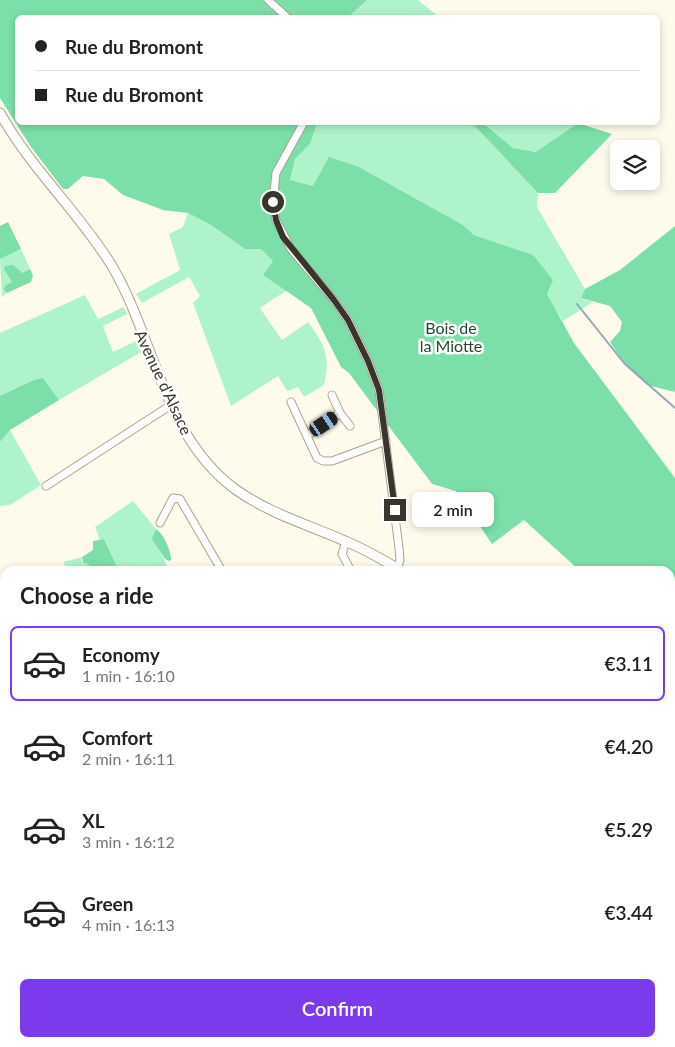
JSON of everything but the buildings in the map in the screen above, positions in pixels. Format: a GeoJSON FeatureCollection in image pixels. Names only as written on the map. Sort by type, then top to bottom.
{"type":"FeatureCollection","features":[{"type":"Feature","properties":{"kind":"main road","name":"Avenue d'Alsace"},"geometry":{"type":"LineString","coordinates":[[0,113],[19,144],[88,230],[113,268],[171,406],[198,452],[215,471],[236,489],[272,510],[346,541],[392,566]]}},
{"type":"Feature","properties":{"kind":"street"},"geometry":{"type":"LineString","coordinates":[[268,0],[285,15]]}},
{"type":"Feature","properties":{"kind":"street"},"geometry":{"type":"LineString","coordinates":[[302,125],[276,173],[273,202],[276,220],[283,237],[348,320],[368,361],[379,390],[399,548],[399,566]]}},
{"type":"Feature","properties":{"kind":"street"},"geometry":{"type":"LineString","coordinates":[[332,395],[340,413],[350,426]]}},
{"type":"Feature","properties":{"kind":"street"},"geometry":{"type":"LineString","coordinates":[[292,402],[317,458],[323,462],[332,461],[386,441]]}},
{"type":"Feature","properties":{"kind":"street"},"geometry":{"type":"LineString","coordinates":[[46,486],[171,406]]}},
{"type":"Feature","properties":{"kind":"street"},"geometry":{"type":"LineString","coordinates":[[308,435],[340,413]]}},
{"type":"Feature","properties":{"kind":"street"},"geometry":{"type":"LineString","coordinates":[[160,524],[173,498],[180,499],[219,566]]}},
{"type":"Feature","properties":{"kind":"street"},"geometry":{"type":"LineString","coordinates":[[346,541],[342,554],[348,566]]}},
{"type":"Feature","properties":{"kind":"green space","name":"Bois de la Miotte"},"geometry":{"type":"Polygon","coordinates":[[[0,0],[367,0],[350,15],[15,15],[15,122],[0,98],[0,0]]]}},
{"type":"Feature","properties":{"kind":"green space"},"geometry":{"type":"Polygon","coordinates":[[[367,0],[418,0],[437,15],[349,15],[367,0]]]}},
{"type":"Feature","properties":{"kind":"green space","name":"Bois de la Miotte"},"geometry":{"type":"Polygon","coordinates":[[[17,125],[316,125],[310,144],[295,159],[290,180],[313,186],[329,157],[359,167],[463,225],[474,235],[533,255],[553,280],[547,294],[574,343],[675,478],[675,566],[575,566],[524,520],[492,544],[456,491],[432,484],[349,373],[341,367],[311,308],[263,275],[273,261],[261,249],[245,249],[211,225],[188,213],[163,210],[123,195],[104,179],[83,176],[68,189],[63,189],[31,147],[17,125]]]}},
{"type":"Feature","properties":{"kind":"green space"},"geometry":{"type":"Polygon","coordinates":[[[316,125],[474,125],[538,193],[537,207],[585,289],[581,298],[593,302],[563,321],[546,294],[533,255],[474,235],[463,225],[359,167],[313,186],[290,180],[295,159],[310,144],[316,125]]]}},
{"type":"Feature","properties":{"kind":"green space"},"geometry":{"type":"Polygon","coordinates":[[[474,125],[485,125],[513,148],[536,152],[575,125],[584,125],[612,134],[555,193],[538,193],[474,125]]]}},
{"type":"Feature","properties":{"kind":"green space"},"geometry":{"type":"Polygon","coordinates":[[[485,125],[575,125],[537,152],[513,148],[485,125]]]}},
{"type":"Feature","properties":{"kind":"green space"},"geometry":{"type":"Polygon","coordinates":[[[188,213],[211,225],[245,249],[261,249],[273,261],[264,275],[287,290],[260,308],[282,340],[308,322],[323,345],[325,352],[327,366],[324,385],[304,397],[298,387],[287,391],[278,376],[231,406],[193,303],[200,296],[189,277],[142,303],[136,294],[180,270],[169,234],[183,227],[188,213]]]}},
{"type":"Feature","properties":{"kind":"green space"},"geometry":{"type":"Polygon","coordinates":[[[8,222],[21,249],[0,259],[0,226],[8,222]]]}},
{"type":"Feature","properties":{"kind":"green space"},"geometry":{"type":"Polygon","coordinates":[[[675,226],[675,392],[647,385],[626,366],[610,342],[620,331],[622,322],[610,306],[581,298],[585,289],[620,270],[675,226]]]}},
{"type":"Feature","properties":{"kind":"green space"},"geometry":{"type":"Polygon","coordinates":[[[21,249],[30,269],[22,273],[4,269],[12,282],[4,290],[7,293],[2,297],[0,259],[21,249]]]}},
{"type":"Feature","properties":{"kind":"green space"},"geometry":{"type":"Polygon","coordinates":[[[13,265],[22,273],[30,269],[33,276],[31,282],[7,293],[4,290],[5,286],[12,282],[4,269],[5,266],[13,265]]]}},
{"type":"Feature","properties":{"kind":"green space"},"geometry":{"type":"Polygon","coordinates":[[[85,295],[98,319],[124,307],[127,314],[103,326],[113,352],[138,340],[141,352],[59,400],[43,378],[0,396],[0,333],[85,295]]]}},
{"type":"Feature","properties":{"kind":"green space"},"geometry":{"type":"Polygon","coordinates":[[[43,378],[59,400],[10,430],[0,442],[0,396],[34,380],[43,378]]]}},
{"type":"Feature","properties":{"kind":"green space"},"geometry":{"type":"Polygon","coordinates":[[[10,430],[41,485],[10,505],[0,506],[0,442],[10,430]]]}},
{"type":"Feature","properties":{"kind":"green space"},"geometry":{"type":"Polygon","coordinates":[[[133,501],[156,529],[155,539],[167,566],[117,566],[104,539],[100,540],[95,527],[133,501]]]}},
{"type":"Feature","properties":{"kind":"green space"},"geometry":{"type":"Polygon","coordinates":[[[156,529],[162,535],[168,548],[171,556],[169,561],[165,559],[152,539],[156,529]]]}},
{"type":"Feature","properties":{"kind":"green space"},"geometry":{"type":"Polygon","coordinates":[[[104,539],[117,566],[90,566],[83,562],[82,557],[93,550],[93,541],[104,539]]]}},
{"type":"Feature","properties":{"kind":"green space"},"geometry":{"type":"Polygon","coordinates":[[[82,557],[81,561],[90,566],[65,566],[63,562],[82,557]]]}},
{"type":"Feature","properties":{"kind":"waterway"},"geometry":{"type":"LineString","coordinates":[[577,304],[624,363],[675,408]]}},
{"type":"Feature","properties":{"kind":"route"},"geometry":{"type":"LineString","coordinates":[[273,202],[276,220],[283,237],[348,320],[368,361],[379,390],[395,510]]}}]}
